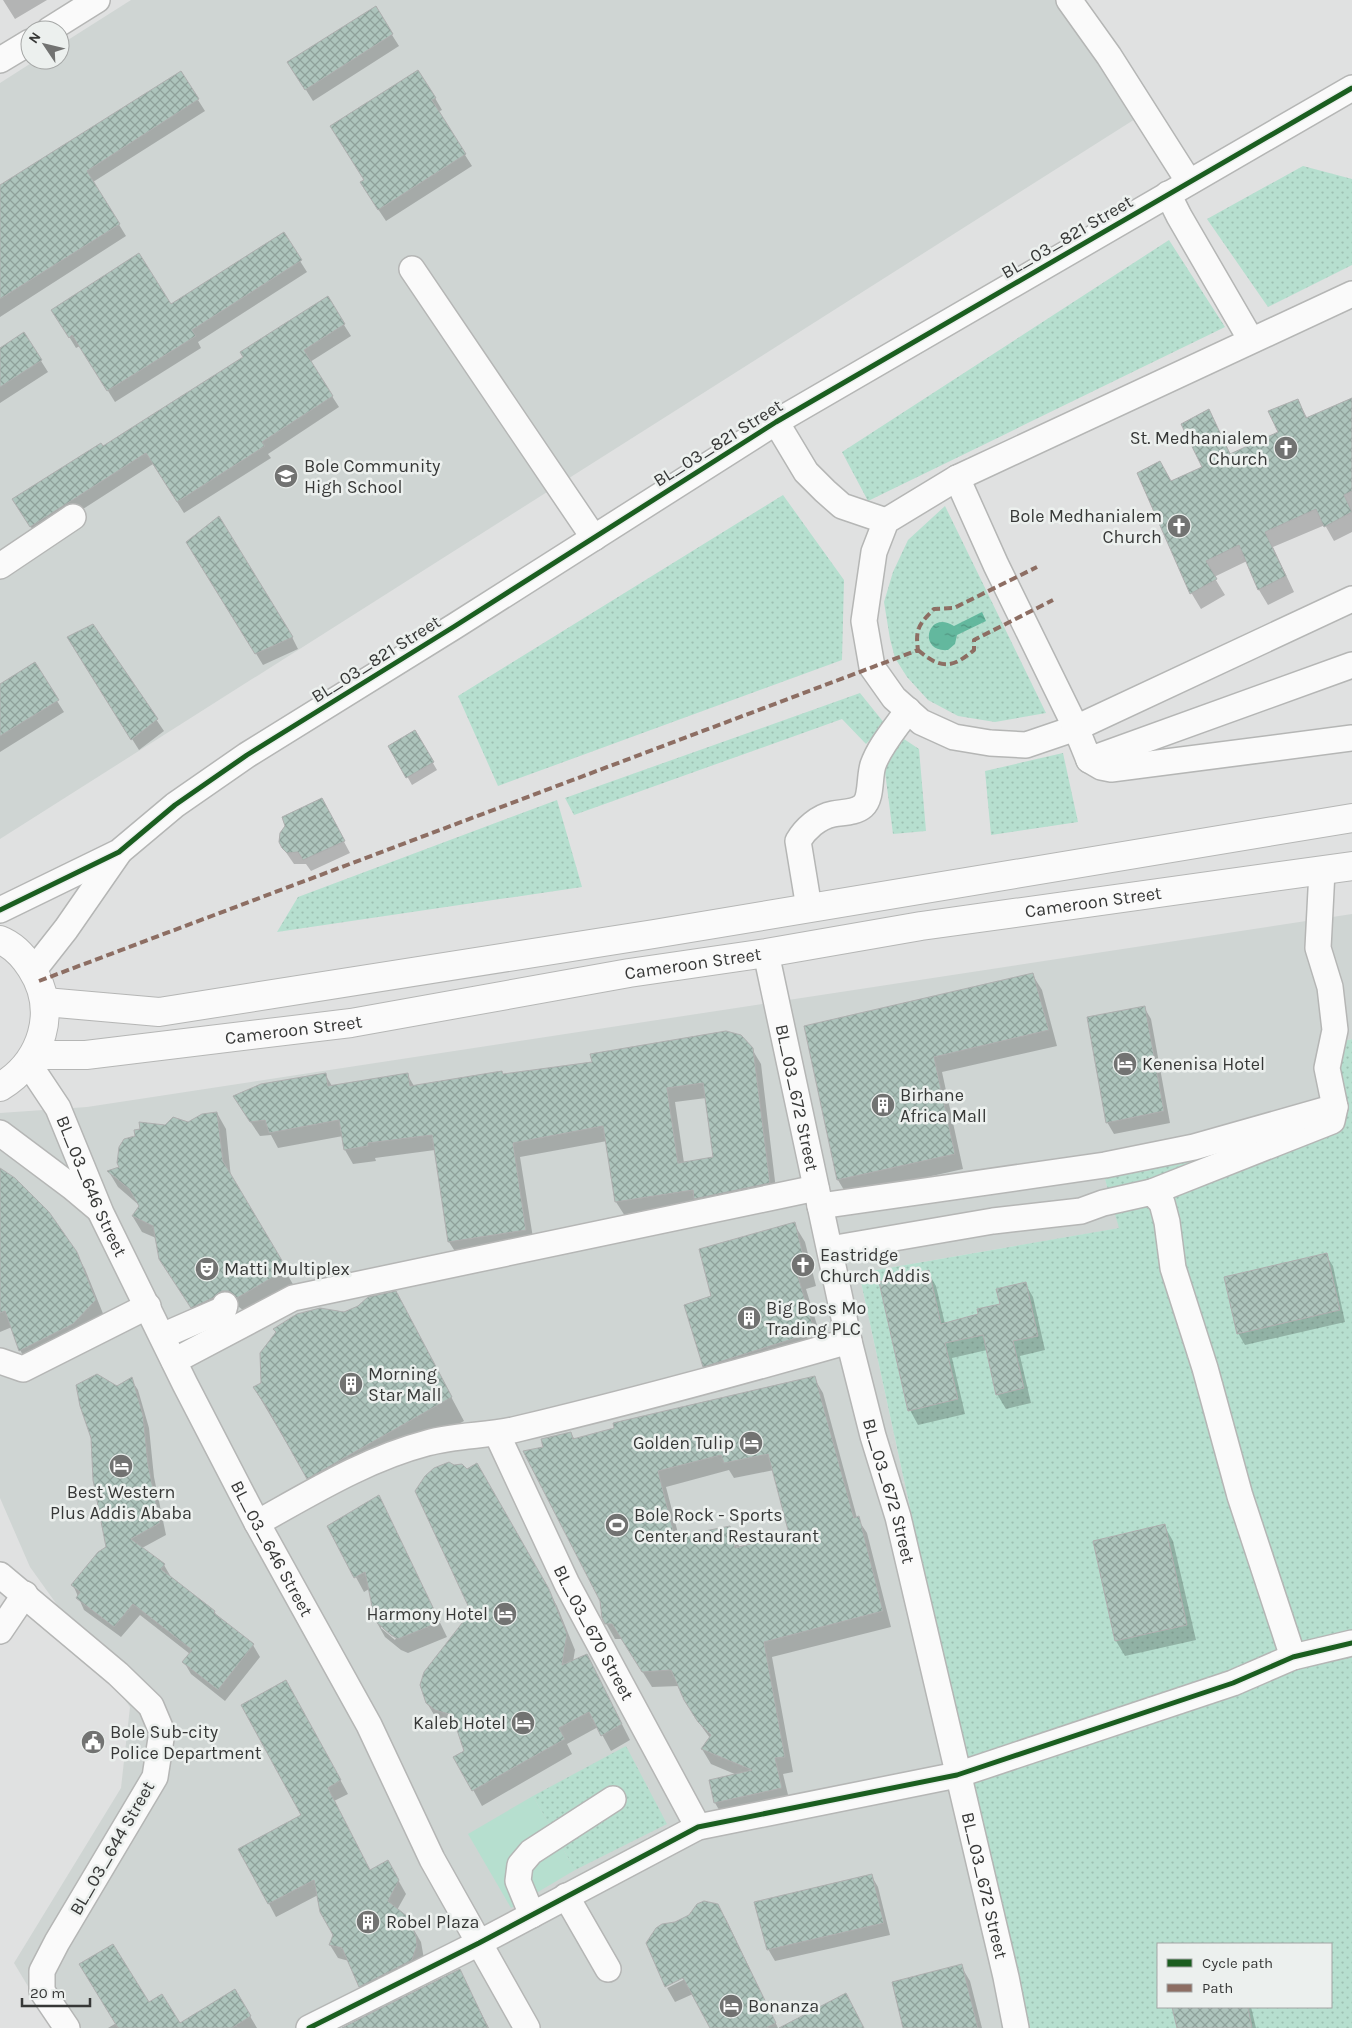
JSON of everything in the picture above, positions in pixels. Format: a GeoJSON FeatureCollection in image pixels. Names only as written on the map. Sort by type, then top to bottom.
{"type":"FeatureCollection","features":[{"type":"Feature","properties":{"kind":"main road","name":"Cameroon Street"},"geometry":{"type":"LineString","coordinates":[[45,1002],[159,1012],[809,908],[1352,818]]}},
{"type":"Feature","properties":{"kind":"main road","name":"Cameroon Street"},"geometry":{"type":"LineString","coordinates":[[31,1059],[86,1056],[351,1023],[629,973],[766,953],[921,926],[1352,866]]}},
{"type":"Feature","properties":{"kind":"main road"},"geometry":{"type":"LineString","coordinates":[[919,890],[921,926]]}},
{"type":"Feature","properties":{"kind":"main road"},"geometry":{"type":"LineString","coordinates":[[0,940],[25,959],[39,981],[45,1002],[44,1030],[31,1059],[20,1073],[0,1087]]}},
{"type":"Feature","properties":{"kind":"street"},"geometry":{"type":"LineString","coordinates":[[65,20],[97,0]]}},
{"type":"Feature","properties":{"kind":"street"},"geometry":{"type":"LineString","coordinates":[[1069,0],[1109,56],[1179,188],[1179,216],[1251,340]]}},
{"type":"Feature","properties":{"kind":"street"},"geometry":{"type":"LineString","coordinates":[[0,60],[20,48]]}},
{"type":"Feature","properties":{"kind":"street","name":"BL_03_821 Street"},"geometry":{"type":"LineString","coordinates":[[119,852],[175,805],[247,755],[776,422],[1352,88]]}},
{"type":"Feature","properties":{"kind":"street"},"geometry":{"type":"LineString","coordinates":[[412,269],[594,538]]}},
{"type":"Feature","properties":{"kind":"street"},"geometry":{"type":"LineString","coordinates":[[1352,294],[957,478],[886,521],[874,552],[864,621],[872,666],[894,698],[921,722],[954,737],[1026,746],[1076,728],[1352,599]]}},
{"type":"Feature","properties":{"kind":"street"},"geometry":{"type":"LineString","coordinates":[[776,422],[806,472],[825,491],[842,506],[886,521]]}},
{"type":"Feature","properties":{"kind":"street"},"geometry":{"type":"LineString","coordinates":[[957,478],[996,566],[1076,728],[1089,760],[1111,769],[1352,738]]}},
{"type":"Feature","properties":{"kind":"street"},"geometry":{"type":"LineString","coordinates":[[0,566],[73,517]]}},
{"type":"Feature","properties":{"kind":"street"},"geometry":{"type":"LineString","coordinates":[[1089,760],[1352,665]]}},
{"type":"Feature","properties":{"kind":"street"},"geometry":{"type":"LineString","coordinates":[[809,908],[798,841],[810,825],[831,814],[850,812],[862,807],[867,801],[872,768],[878,753],[908,710]]}},
{"type":"Feature","properties":{"kind":"street"},"geometry":{"type":"LineString","coordinates":[[0,910],[119,852]]}},
{"type":"Feature","properties":{"kind":"street"},"geometry":{"type":"LineString","coordinates":[[33,971],[66,929],[119,852]]}},
{"type":"Feature","properties":{"kind":"street"},"geometry":{"type":"LineString","coordinates":[[830,1249],[993,1221],[1081,1211],[1103,1203],[1152,1192],[1332,1121],[1339,1096],[1327,1068],[1335,1030],[1330,987],[1318,948],[1322,870]]}},
{"type":"Feature","properties":{"kind":"street","name":"BL_03_672 Street"},"geometry":{"type":"LineString","coordinates":[[766,953],[849,1341],[873,1436],[898,1517],[1004,1968],[1016,2028]]}},
{"type":"Feature","properties":{"kind":"street","name":"BL_03_646 Street"},"geometry":{"type":"LineString","coordinates":[[31,1059],[58,1108],[101,1213],[174,1361],[257,1523],[369,1725],[432,1859],[527,2028]]}},
{"type":"Feature","properties":{"kind":"street"},"geometry":{"type":"LineString","coordinates":[[174,1361],[294,1298],[818,1197],[1029,1178],[1105,1166],[1194,1147],[1339,1096]]}},
{"type":"Feature","properties":{"kind":"street"},"geometry":{"type":"LineString","coordinates":[[0,1133],[72,1187],[101,1213]]}},
{"type":"Feature","properties":{"kind":"street"},"geometry":{"type":"LineString","coordinates":[[1152,1192],[1162,1203],[1173,1268],[1205,1368],[1240,1496],[1293,1657]]}},
{"type":"Feature","properties":{"kind":"street"},"geometry":{"type":"LineString","coordinates":[[162,1336],[224,1309],[225,1304]]}},
{"type":"Feature","properties":{"kind":"street"},"geometry":{"type":"LineString","coordinates":[[0,1361],[23,1369],[148,1306]]}},
{"type":"Feature","properties":{"kind":"street"},"geometry":{"type":"LineString","coordinates":[[257,1523],[369,1463],[428,1442],[497,1434],[706,1382],[849,1341]]}},
{"type":"Feature","properties":{"kind":"street","name":"BL_03_670 Street"},"geometry":{"type":"LineString","coordinates":[[497,1434],[568,1584],[698,1828]]}},
{"type":"Feature","properties":{"kind":"street","name":"BL_03_644 Street"},"geometry":{"type":"LineString","coordinates":[[0,1575],[25,1594],[118,1674],[151,1706],[162,1732],[155,1777],[57,1942],[42,1971],[42,1991],[67,2028]]}},
{"type":"Feature","properties":{"kind":"street"},"geometry":{"type":"LineString","coordinates":[[0,1631],[25,1594]]}},
{"type":"Feature","properties":{"kind":"street"},"geometry":{"type":"LineString","coordinates":[[309,2028],[532,1916],[566,1896],[698,1828],[957,1774],[1233,1683],[1293,1657],[1352,1643]]}},
{"type":"Feature","properties":{"kind":"street"},"geometry":{"type":"LineString","coordinates":[[532,1916],[518,1881],[520,1865],[531,1852],[614,1799]]}},
{"type":"Feature","properties":{"kind":"street"},"geometry":{"type":"LineString","coordinates":[[566,1896],[608,1969]]}},
{"type":"Feature","properties":{"kind":"shaded area","name":"Bole Community High School"},"geometry":{"type":"Polygon","coordinates":[[[131,0],[1067,0],[1143,114],[0,839],[0,83],[20,70],[70,70],[70,39],[131,0]]]}},
{"type":"Feature","properties":{"kind":"shaded area"},"geometry":{"type":"Polygon","coordinates":[[[1303,166],[1352,179],[1352,265],[1268,307],[1207,219],[1303,166]]]}},
{"type":"Feature","properties":{"kind":"shaded area"},"geometry":{"type":"Polygon","coordinates":[[[1169,240],[1225,327],[868,501],[842,452],[1169,240]]]}},
{"type":"Feature","properties":{"kind":"shaded area"},"geometry":{"type":"Polygon","coordinates":[[[783,495],[844,580],[842,660],[498,786],[458,696],[783,495]]]}},
{"type":"Feature","properties":{"kind":"shaded area"},"geometry":{"type":"Polygon","coordinates":[[[945,506],[1046,713],[995,722],[958,716],[928,700],[907,677],[895,658],[884,602],[893,572],[908,540],[945,506]]]}},
{"type":"Feature","properties":{"kind":"shaded area"},"geometry":{"type":"Polygon","coordinates":[[[860,693],[885,724],[866,744],[842,719],[574,815],[565,798],[860,693]]]}},
{"type":"Feature","properties":{"kind":"shaded area"},"geometry":{"type":"Polygon","coordinates":[[[904,739],[919,749],[926,831],[893,834],[884,764],[904,739]]]}},
{"type":"Feature","properties":{"kind":"shaded area"},"geometry":{"type":"Polygon","coordinates":[[[1063,753],[1078,822],[991,835],[985,771],[1063,753]]]}},
{"type":"Feature","properties":{"kind":"shaded area"},"geometry":{"type":"Polygon","coordinates":[[[557,800],[582,887],[277,932],[298,897],[557,800]]]}},
{"type":"Feature","properties":{"kind":"shaded area"},"geometry":{"type":"Polygon","coordinates":[[[1352,914],[1352,1039],[1335,1043],[1347,1122],[1104,1176],[1120,1228],[859,1273],[1023,2028],[53,2028],[14,1963],[121,1788],[130,1707],[30,1567],[0,1498],[0,1113],[87,1107],[1352,914]]]}},
{"type":"Feature","properties":{"kind":"shaded area"},"geometry":{"type":"Polygon","coordinates":[[[1352,1039],[1352,2028],[1023,2028],[859,1273],[1119,1228],[1104,1176],[1346,1122],[1335,1043],[1352,1039]]]}},
{"type":"Feature","properties":{"kind":"shaded area"},"geometry":{"type":"Polygon","coordinates":[[[626,1746],[667,1824],[575,1870],[533,1796],[626,1746]]]}},
{"type":"Feature","properties":{"kind":"shaded area"},"geometry":{"type":"Polygon","coordinates":[[[533,1796],[575,1870],[511,1908],[468,1834],[533,1796]]]}},
{"type":"Feature","properties":{"kind":"water"},"geometry":{"type":"Polygon","coordinates":[[[982,612],[986,621],[957,635],[955,644],[948,650],[938,649],[932,645],[929,633],[937,623],[945,622],[954,626],[982,612]]]}},
{"type":"Feature","properties":{"kind":"building"},"geometry":{"type":"Polygon","coordinates":[[[376,6],[393,34],[305,90],[287,62],[376,6]]]}},
{"type":"Feature","properties":{"kind":"building"},"geometry":{"type":"Polygon","coordinates":[[[418,70],[436,98],[432,100],[466,154],[378,210],[360,182],[364,180],[330,126],[418,70]]]}},
{"type":"Feature","properties":{"kind":"building"},"geometry":{"type":"Polygon","coordinates":[[[181,71],[199,99],[87,171],[120,224],[0,299],[0,185],[181,71]]]}},
{"type":"Feature","properties":{"kind":"building"},"geometry":{"type":"Polygon","coordinates":[[[284,232],[302,260],[192,330],[196,336],[107,391],[72,335],[69,338],[51,310],[139,253],[171,304],[284,232]]]}},
{"type":"Feature","properties":{"kind":"building"},"geometry":{"type":"Polygon","coordinates":[[[328,296],[345,324],[304,350],[333,396],[262,442],[265,446],[177,502],[146,453],[30,527],[12,499],[101,443],[103,446],[243,357],[240,352],[328,296]]]}},
{"type":"Feature","properties":{"kind":"building"},"geometry":{"type":"Polygon","coordinates":[[[24,332],[42,360],[0,387],[0,348],[24,332]]]}},
{"type":"Feature","properties":{"kind":"building"},"geometry":{"type":"Polygon","coordinates":[[[1352,398],[1352,491],[1344,495],[1352,512],[1324,527],[1316,509],[1265,532],[1286,576],[1258,590],[1239,545],[1206,561],[1217,579],[1190,594],[1137,473],[1160,461],[1171,481],[1202,467],[1181,424],[1209,409],[1230,454],[1278,432],[1268,411],[1298,399],[1306,418],[1352,398]]]}},
{"type":"Feature","properties":{"kind":"building"},"geometry":{"type":"Polygon","coordinates":[[[219,516],[293,637],[255,654],[186,542],[219,516]]]}},
{"type":"Feature","properties":{"kind":"building"},"geometry":{"type":"Polygon","coordinates":[[[93,624],[158,719],[131,740],[67,637],[93,624]]]}},
{"type":"Feature","properties":{"kind":"building"},"geometry":{"type":"Polygon","coordinates":[[[35,662],[59,700],[0,736],[0,684],[35,662]]]}},
{"type":"Feature","properties":{"kind":"building"},"geometry":{"type":"Polygon","coordinates":[[[415,730],[434,762],[406,778],[388,746],[415,730]]]}},
{"type":"Feature","properties":{"kind":"building"},"geometry":{"type":"Polygon","coordinates":[[[322,798],[345,841],[303,860],[298,852],[287,853],[279,842],[280,833],[285,826],[282,817],[322,798]]]}},
{"type":"Feature","properties":{"kind":"building","name":"Birhane Africa Mall"},"geometry":{"type":"Polygon","coordinates":[[[1033,973],[1049,1030],[934,1057],[955,1154],[837,1180],[804,1026],[1033,973]]]}},
{"type":"Feature","properties":{"kind":"building","name":"Kenenisa Hotel"},"geometry":{"type":"Polygon","coordinates":[[[1145,1006],[1164,1111],[1106,1123],[1087,1017],[1145,1006]]]}},
{"type":"Feature","properties":{"kind":"building"},"geometry":{"type":"Polygon","coordinates":[[[726,1031],[741,1035],[753,1048],[770,1183],[694,1199],[693,1190],[615,1202],[603,1126],[513,1143],[526,1230],[448,1242],[432,1135],[368,1143],[368,1146],[344,1150],[339,1120],[269,1133],[265,1120],[250,1122],[233,1096],[261,1084],[326,1073],[328,1086],[408,1073],[410,1086],[502,1071],[503,1074],[592,1062],[590,1054],[726,1031]],[[703,1083],[667,1088],[678,1163],[713,1157],[703,1083]]]}},
{"type":"Feature","properties":{"kind":"building"},"geometry":{"type":"Polygon","coordinates":[[[217,1112],[223,1161],[287,1269],[237,1298],[229,1291],[222,1291],[213,1298],[191,1308],[159,1259],[153,1226],[132,1216],[139,1206],[129,1189],[107,1171],[119,1167],[117,1163],[119,1147],[124,1139],[135,1136],[134,1130],[140,1129],[139,1122],[165,1125],[173,1117],[188,1122],[202,1114],[217,1112]]]}},
{"type":"Feature","properties":{"kind":"building"},"geometry":{"type":"Polygon","coordinates":[[[0,1168],[15,1178],[49,1212],[77,1252],[96,1300],[73,1324],[19,1351],[5,1311],[0,1313],[0,1168]]]}},
{"type":"Feature","properties":{"kind":"building","name":"Big Boss Mo Trading PLC"},"geometry":{"type":"Polygon","coordinates":[[[795,1222],[806,1267],[796,1270],[815,1332],[703,1367],[684,1305],[711,1296],[699,1249],[795,1222]]]}},
{"type":"Feature","properties":{"kind":"building"},"geometry":{"type":"Polygon","coordinates":[[[1327,1253],[1340,1310],[1237,1334],[1224,1277],[1327,1253]]]}},
{"type":"Feature","properties":{"kind":"building"},"geometry":{"type":"Polygon","coordinates":[[[929,1270],[941,1324],[978,1314],[977,1309],[1000,1304],[996,1289],[1026,1282],[1038,1336],[1013,1341],[1024,1388],[996,1395],[983,1335],[945,1343],[958,1399],[908,1411],[879,1282],[929,1270]]]}},
{"type":"Feature","properties":{"kind":"building","name":"Morning Star Mall"},"geometry":{"type":"Polygon","coordinates":[[[396,1291],[452,1397],[307,1479],[266,1406],[253,1387],[261,1383],[260,1353],[276,1332],[273,1329],[297,1314],[320,1308],[344,1312],[358,1306],[368,1297],[396,1291]]]}},
{"type":"Feature","properties":{"kind":"building"},"geometry":{"type":"Polygon","coordinates":[[[97,1374],[117,1386],[132,1377],[143,1415],[148,1464],[160,1523],[131,1539],[165,1564],[161,1569],[254,1644],[218,1690],[182,1662],[192,1650],[133,1604],[114,1627],[76,1598],[80,1592],[71,1585],[98,1552],[106,1547],[93,1480],[91,1438],[80,1406],[76,1385],[97,1374]]]}},
{"type":"Feature","properties":{"kind":"building","name":"Bole Rock - Sports Center and Restaurant"},"geometry":{"type":"Polygon","coordinates":[[[815,1376],[854,1518],[859,1516],[883,1611],[764,1642],[785,1757],[775,1758],[782,1788],[714,1803],[709,1780],[752,1770],[701,1749],[711,1735],[698,1722],[684,1700],[671,1670],[642,1672],[612,1624],[605,1624],[602,1618],[600,1601],[523,1451],[543,1447],[541,1439],[571,1432],[573,1439],[614,1428],[613,1423],[815,1376]],[[768,1454],[724,1463],[721,1455],[658,1471],[675,1537],[730,1526],[735,1548],[789,1534],[768,1454]]]}},
{"type":"Feature","properties":{"kind":"building"},"geometry":{"type":"Polygon","coordinates":[[[449,1462],[454,1465],[462,1464],[467,1469],[477,1463],[549,1589],[567,1634],[562,1665],[587,1654],[622,1724],[601,1736],[589,1712],[559,1728],[565,1739],[472,1791],[453,1757],[464,1751],[452,1715],[435,1710],[426,1703],[420,1685],[424,1672],[473,1609],[470,1610],[415,1491],[425,1476],[434,1468],[449,1462]]]}},
{"type":"Feature","properties":{"kind":"building"},"geometry":{"type":"Polygon","coordinates":[[[379,1495],[440,1622],[398,1639],[375,1621],[365,1572],[354,1578],[327,1526],[379,1495]]]}},
{"type":"Feature","properties":{"kind":"building"},"geometry":{"type":"Polygon","coordinates":[[[1165,1524],[1187,1625],[1115,1641],[1093,1541],[1165,1524]]]}},
{"type":"Feature","properties":{"kind":"building"},"geometry":{"type":"Polygon","coordinates":[[[286,1680],[341,1780],[328,1788],[370,1870],[388,1860],[399,1880],[388,1901],[408,1917],[416,1936],[417,1945],[412,1960],[359,1987],[342,1948],[329,1945],[333,1935],[320,1912],[314,1880],[268,1904],[238,1849],[301,1815],[241,1705],[286,1680]]]}},
{"type":"Feature","properties":{"kind":"building"},"geometry":{"type":"Polygon","coordinates":[[[872,1874],[884,1923],[767,1950],[754,1902],[872,1874]]]}},
{"type":"Feature","properties":{"kind":"building"},"geometry":{"type":"Polygon","coordinates":[[[704,1901],[718,1904],[776,2023],[766,2028],[710,2028],[683,1978],[665,1987],[646,1943],[656,1928],[662,1924],[675,1922],[689,1915],[697,1904],[704,1901]]]}},
{"type":"Feature","properties":{"kind":"building"},"geometry":{"type":"Polygon","coordinates":[[[113,1944],[149,2002],[162,1994],[180,2023],[235,1989],[251,2016],[232,2028],[118,2028],[79,1964],[113,1944]]]}},
{"type":"Feature","properties":{"kind":"building"},"geometry":{"type":"Polygon","coordinates":[[[962,1964],[978,2028],[903,2028],[892,1982],[962,1964]]]}},
{"type":"Feature","properties":{"kind":"building"},"geometry":{"type":"Polygon","coordinates":[[[460,1969],[488,2028],[342,2028],[371,2013],[460,1969]]]}},
{"type":"Feature","properties":{"kind":"building"},"geometry":{"type":"Polygon","coordinates":[[[846,1993],[864,2028],[779,2028],[846,1993]]]}},
{"type":"Feature","properties":{"kind":"building"},"geometry":{"type":"Polygon","coordinates":[[[1172,2008],[1248,2008],[1252,2028],[1177,2028],[1172,2008]]]}},
{"type":"Feature","properties":{"kind":"marked path"},"geometry":{"type":"LineString","coordinates":[[39,981],[918,650],[917,637],[919,627],[934,609],[954,608],[1037,567]]}},
{"type":"Feature","properties":{"kind":"marked path"},"geometry":{"type":"LineString","coordinates":[[918,650],[933,661],[940,663],[946,664],[959,661],[974,650],[974,640],[1053,600]]}},
{"type":"Feature","properties":{"kind":"cycle path"},"geometry":{"type":"LineString","coordinates":[[0,910],[119,852],[175,805],[247,755],[455,626],[776,422],[1352,88]]}},
{"type":"Feature","properties":{"kind":"cycle path"},"geometry":{"type":"LineString","coordinates":[[309,2028],[479,1943],[698,1827],[957,1775],[1233,1683],[1293,1657],[1352,1643]]}},
{"type":"Feature","properties":{"kind":"place","name":"St. Medhanialem Church"},"geometry":{"type":"Point","coordinates":[1286,448]}},
{"type":"Feature","properties":{"kind":"place","name":"Bole Community High School"},"geometry":{"type":"Point","coordinates":[286,476]}},
{"type":"Feature","properties":{"kind":"place","name":"Bole Medhanialem Church"},"geometry":{"type":"Point","coordinates":[1179,526]}},
{"type":"Feature","properties":{"kind":"place","name":"Kenenisa Hotel"},"geometry":{"type":"Point","coordinates":[1125,1064]}},
{"type":"Feature","properties":{"kind":"place","name":"Birhane Africa Mall"},"geometry":{"type":"Point","coordinates":[883,1105]}},
{"type":"Feature","properties":{"kind":"place","name":"Eastridge Church Addis"},"geometry":{"type":"Point","coordinates":[803,1265]}},
{"type":"Feature","properties":{"kind":"place","name":"Matti Multiplex"},"geometry":{"type":"Point","coordinates":[207,1269]}},
{"type":"Feature","properties":{"kind":"place","name":"Big Boss Mo Trading PLC"},"geometry":{"type":"Point","coordinates":[749,1318]}},
{"type":"Feature","properties":{"kind":"place","name":"Morning Star Mall"},"geometry":{"type":"Point","coordinates":[351,1384]}},
{"type":"Feature","properties":{"kind":"place","name":"Golden Tulip"},"geometry":{"type":"Point","coordinates":[751,1443]}},
{"type":"Feature","properties":{"kind":"place","name":"Best Western Plus Addis Ababa"},"geometry":{"type":"Point","coordinates":[121,1466]}},
{"type":"Feature","properties":{"kind":"place","name":"Bole Rock - Sports Center and Restaurant"},"geometry":{"type":"Point","coordinates":[617,1525]}},
{"type":"Feature","properties":{"kind":"place","name":"Harmony Hotel"},"geometry":{"type":"Point","coordinates":[505,1614]}},
{"type":"Feature","properties":{"kind":"place","name":"Kaleb Hotel"},"geometry":{"type":"Point","coordinates":[523,1723]}},
{"type":"Feature","properties":{"kind":"place","name":"Bole Sub-city Police Department"},"geometry":{"type":"Point","coordinates":[93,1742]}},
{"type":"Feature","properties":{"kind":"place","name":"Robel Plaza"},"geometry":{"type":"Point","coordinates":[368,1922]}},
{"type":"Feature","properties":{"kind":"place","name":"Bonanza"},"geometry":{"type":"Point","coordinates":[731,2006]}}]}
